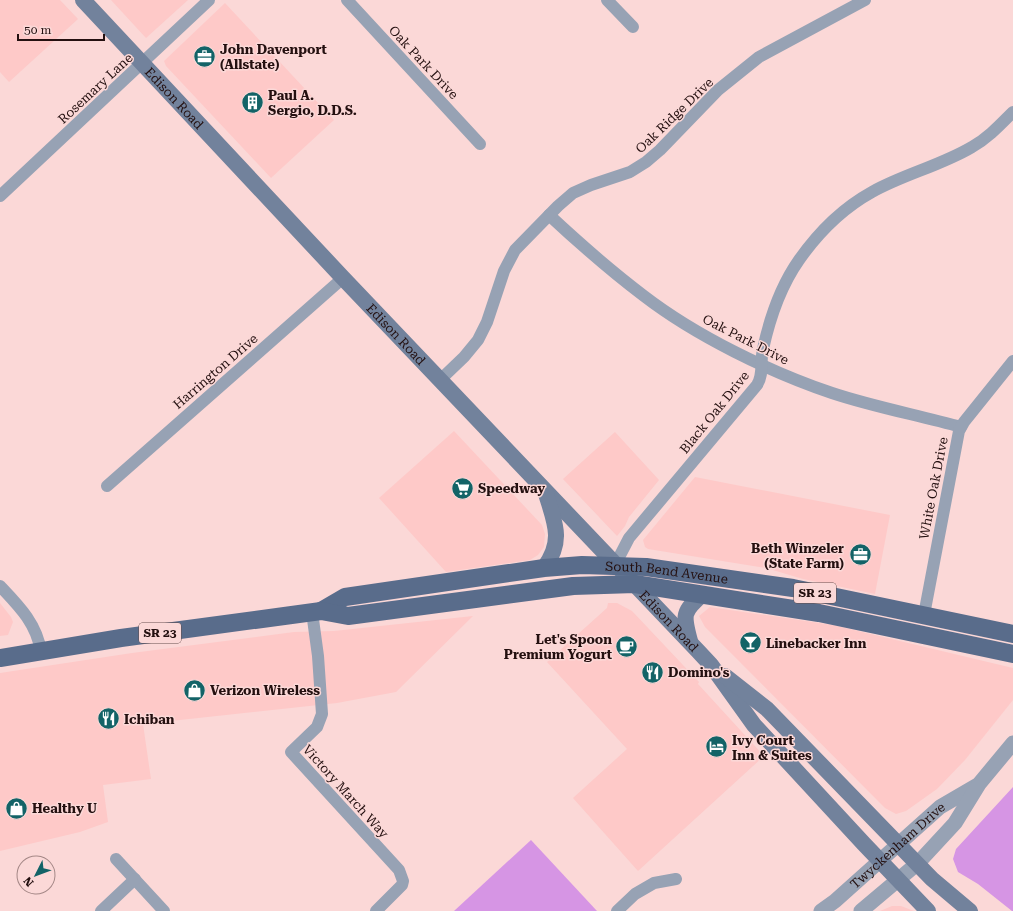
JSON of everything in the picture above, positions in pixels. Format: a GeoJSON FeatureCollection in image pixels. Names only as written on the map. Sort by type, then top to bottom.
{"type":"FeatureCollection","features":[{"type":"Feature","properties":{"kind":"main road","name":"Edison Road"},"geometry":{"type":"LineString","coordinates":[[83,0],[343,278],[711,665],[754,725],[928,911]]}},
{"type":"Feature","properties":{"kind":"main road"},"geometry":{"type":"LineString","coordinates":[[544,568],[551,558],[557,544],[554,520],[545,490]]}},
{"type":"Feature","properties":{"kind":"main road","name":"South Bend Avenue"},"geometry":{"type":"LineString","coordinates":[[316,611],[345,597],[544,568],[615,565],[680,570],[749,580],[1013,634]]}},
{"type":"Feature","properties":{"kind":"main road","name":"South Bend Avenue"},"geometry":{"type":"LineString","coordinates":[[0,658],[121,638],[316,611],[348,616],[573,586],[635,584],[819,613],[1013,654]]}},
{"type":"Feature","properties":{"kind":"main road"},"geometry":{"type":"LineString","coordinates":[[690,643],[685,620],[687,610],[703,594]]}},
{"type":"Feature","properties":{"kind":"main road","name":"Edison Road"},"geometry":{"type":"LineString","coordinates":[[711,665],[767,709],[942,888],[970,911]]}},
{"type":"Feature","properties":{"kind":"street","name":"Rosemary Lane"},"geometry":{"type":"LineString","coordinates":[[0,196],[209,0]]}},
{"type":"Feature","properties":{"kind":"street","name":"Oak Park Drive"},"geometry":{"type":"LineString","coordinates":[[347,0],[480,144]]}},
{"type":"Feature","properties":{"kind":"street"},"geometry":{"type":"LineString","coordinates":[[608,0],[633,27]]}},
{"type":"Feature","properties":{"kind":"street","name":"Oak Ridge Drive"},"geometry":{"type":"LineString","coordinates":[[440,380],[464,357],[478,340],[487,322],[504,271],[515,250],[549,215],[573,194],[591,185],[630,172],[646,162],[660,150],[718,90],[759,57],[865,0]]}},
{"type":"Feature","properties":{"kind":"street","name":"Black Oak Drive"},"geometry":{"type":"LineString","coordinates":[[615,565],[629,538],[757,385],[761,378],[762,352],[769,324],[782,288],[798,260],[815,240],[835,219],[871,193],[890,183],[939,164],[972,147],[988,136],[1013,112]]}},
{"type":"Feature","properties":{"kind":"street","name":"Oak Park Drive"},"geometry":{"type":"LineString","coordinates":[[549,215],[579,243],[644,297],[704,335],[762,365],[802,382],[865,404],[961,427]]}},
{"type":"Feature","properties":{"kind":"street","name":"Harrington Drive"},"geometry":{"type":"LineString","coordinates":[[106,486],[343,278]]}},
{"type":"Feature","properties":{"kind":"street","name":"White Oak Drive"},"geometry":{"type":"LineString","coordinates":[[924,615],[956,442],[961,427],[1013,361]]}},
{"type":"Feature","properties":{"kind":"street"},"geometry":{"type":"LineString","coordinates":[[0,586],[26,614],[35,630],[41,652]]}},
{"type":"Feature","properties":{"kind":"street","name":"Victory March Way"},"geometry":{"type":"LineString","coordinates":[[316,611],[322,714],[317,727],[291,752],[399,870],[403,881],[402,886],[376,911]]}},
{"type":"Feature","properties":{"kind":"street","name":"Twyckenham Drive"},"geometry":{"type":"LineString","coordinates":[[861,911],[899,881],[955,823],[979,784],[1013,743]]}},
{"type":"Feature","properties":{"kind":"street","name":"Twyckenham Drive"},"geometry":{"type":"LineString","coordinates":[[821,911],[836,901],[940,807],[979,784]]}},
{"type":"Feature","properties":{"kind":"street"},"geometry":{"type":"LineString","coordinates":[[116,859],[164,911]]}},
{"type":"Feature","properties":{"kind":"street"},"geometry":{"type":"LineString","coordinates":[[617,911],[635,894],[654,883],[676,879]]}},
{"type":"Feature","properties":{"kind":"street"},"geometry":{"type":"LineString","coordinates":[[101,911],[135,880]]}},
{"type":"Feature","properties":{"kind":"shaded area"},"geometry":{"type":"Polygon","coordinates":[[[0,0],[60,0],[78,19],[9,82],[0,72],[0,0]]]}},
{"type":"Feature","properties":{"kind":"shaded area"},"geometry":{"type":"Polygon","coordinates":[[[111,0],[188,0],[146,38],[111,0]]]}},
{"type":"Feature","properties":{"kind":"shaded area"},"geometry":{"type":"Polygon","coordinates":[[[225,3],[334,120],[271,178],[166,66],[164,61],[225,3]]]}},
{"type":"Feature","properties":{"kind":"shaded area"},"geometry":{"type":"Polygon","coordinates":[[[454,431],[542,525],[545,534],[544,547],[538,555],[530,560],[446,572],[379,498],[454,431]]]}},
{"type":"Feature","properties":{"kind":"shaded area"},"geometry":{"type":"Polygon","coordinates":[[[615,432],[659,480],[629,517],[625,526],[617,536],[563,479],[615,432]]]}},
{"type":"Feature","properties":{"kind":"shaded area"},"geometry":{"type":"Polygon","coordinates":[[[695,477],[890,515],[875,594],[803,579],[766,568],[648,549],[645,547],[643,540],[695,477]]]}},
{"type":"Feature","properties":{"kind":"shaded area"},"geometry":{"type":"Polygon","coordinates":[[[0,603],[13,622],[8,635],[0,636],[0,603]]]}},
{"type":"Feature","properties":{"kind":"shaded area"},"geometry":{"type":"Polygon","coordinates":[[[608,603],[617,603],[632,611],[699,682],[698,684],[764,756],[638,871],[573,798],[627,749],[547,662],[607,608],[608,603]]]}},
{"type":"Feature","properties":{"kind":"shaded area"},"geometry":{"type":"Polygon","coordinates":[[[710,607],[833,625],[1013,668],[1013,700],[965,760],[937,789],[906,811],[896,814],[885,808],[705,627],[699,616],[710,607]]]}},
{"type":"Feature","properties":{"kind":"shaded area"},"geometry":{"type":"Polygon","coordinates":[[[473,616],[396,692],[337,703],[143,724],[151,779],[103,785],[108,822],[80,832],[0,851],[0,673],[132,653],[294,632],[334,631],[473,616]]]}},
{"type":"Feature","properties":{"kind":"shaded area"},"geometry":{"type":"Polygon","coordinates":[[[1013,787],[1012,911],[978,884],[958,872],[953,859],[956,849],[1013,787]]]}},
{"type":"Feature","properties":{"kind":"shaded area"},"geometry":{"type":"Polygon","coordinates":[[[531,840],[597,911],[454,911],[531,840]]]}},
{"type":"Feature","properties":{"kind":"shaded area"},"geometry":{"type":"Polygon","coordinates":[[[892,906],[901,906],[914,911],[880,911],[892,906]]]}},
{"type":"Feature","properties":{"kind":"place","name":"John Davenport (Allstate)"},"geometry":{"type":"Point","coordinates":[205,56]}},
{"type":"Feature","properties":{"kind":"place","name":"Paul A. Sergio, D.D.S."},"geometry":{"type":"Point","coordinates":[252,102]}},
{"type":"Feature","properties":{"kind":"place","name":"Speedway"},"geometry":{"type":"Point","coordinates":[463,488]}},
{"type":"Feature","properties":{"kind":"place","name":"Beth Winzeler (State Farm)"},"geometry":{"type":"Point","coordinates":[860,555]}},
{"type":"Feature","properties":{"kind":"place","name":"Linebacker Inn"},"geometry":{"type":"Point","coordinates":[750,643]}},
{"type":"Feature","properties":{"kind":"place","name":"Let's Spoon Premium Yogurt"},"geometry":{"type":"Point","coordinates":[627,646]}},
{"type":"Feature","properties":{"kind":"place","name":"Domino's"},"geometry":{"type":"Point","coordinates":[652,672]}},
{"type":"Feature","properties":{"kind":"place","name":"Verizon Wireless"},"geometry":{"type":"Point","coordinates":[195,690]}},
{"type":"Feature","properties":{"kind":"place","name":"Ichiban"},"geometry":{"type":"Point","coordinates":[109,719]}},
{"type":"Feature","properties":{"kind":"place","name":"Ivy Court Inn & Suites"},"geometry":{"type":"Point","coordinates":[717,747]}},
{"type":"Feature","properties":{"kind":"place","name":"Healthy U"},"geometry":{"type":"Point","coordinates":[17,808]}}]}
